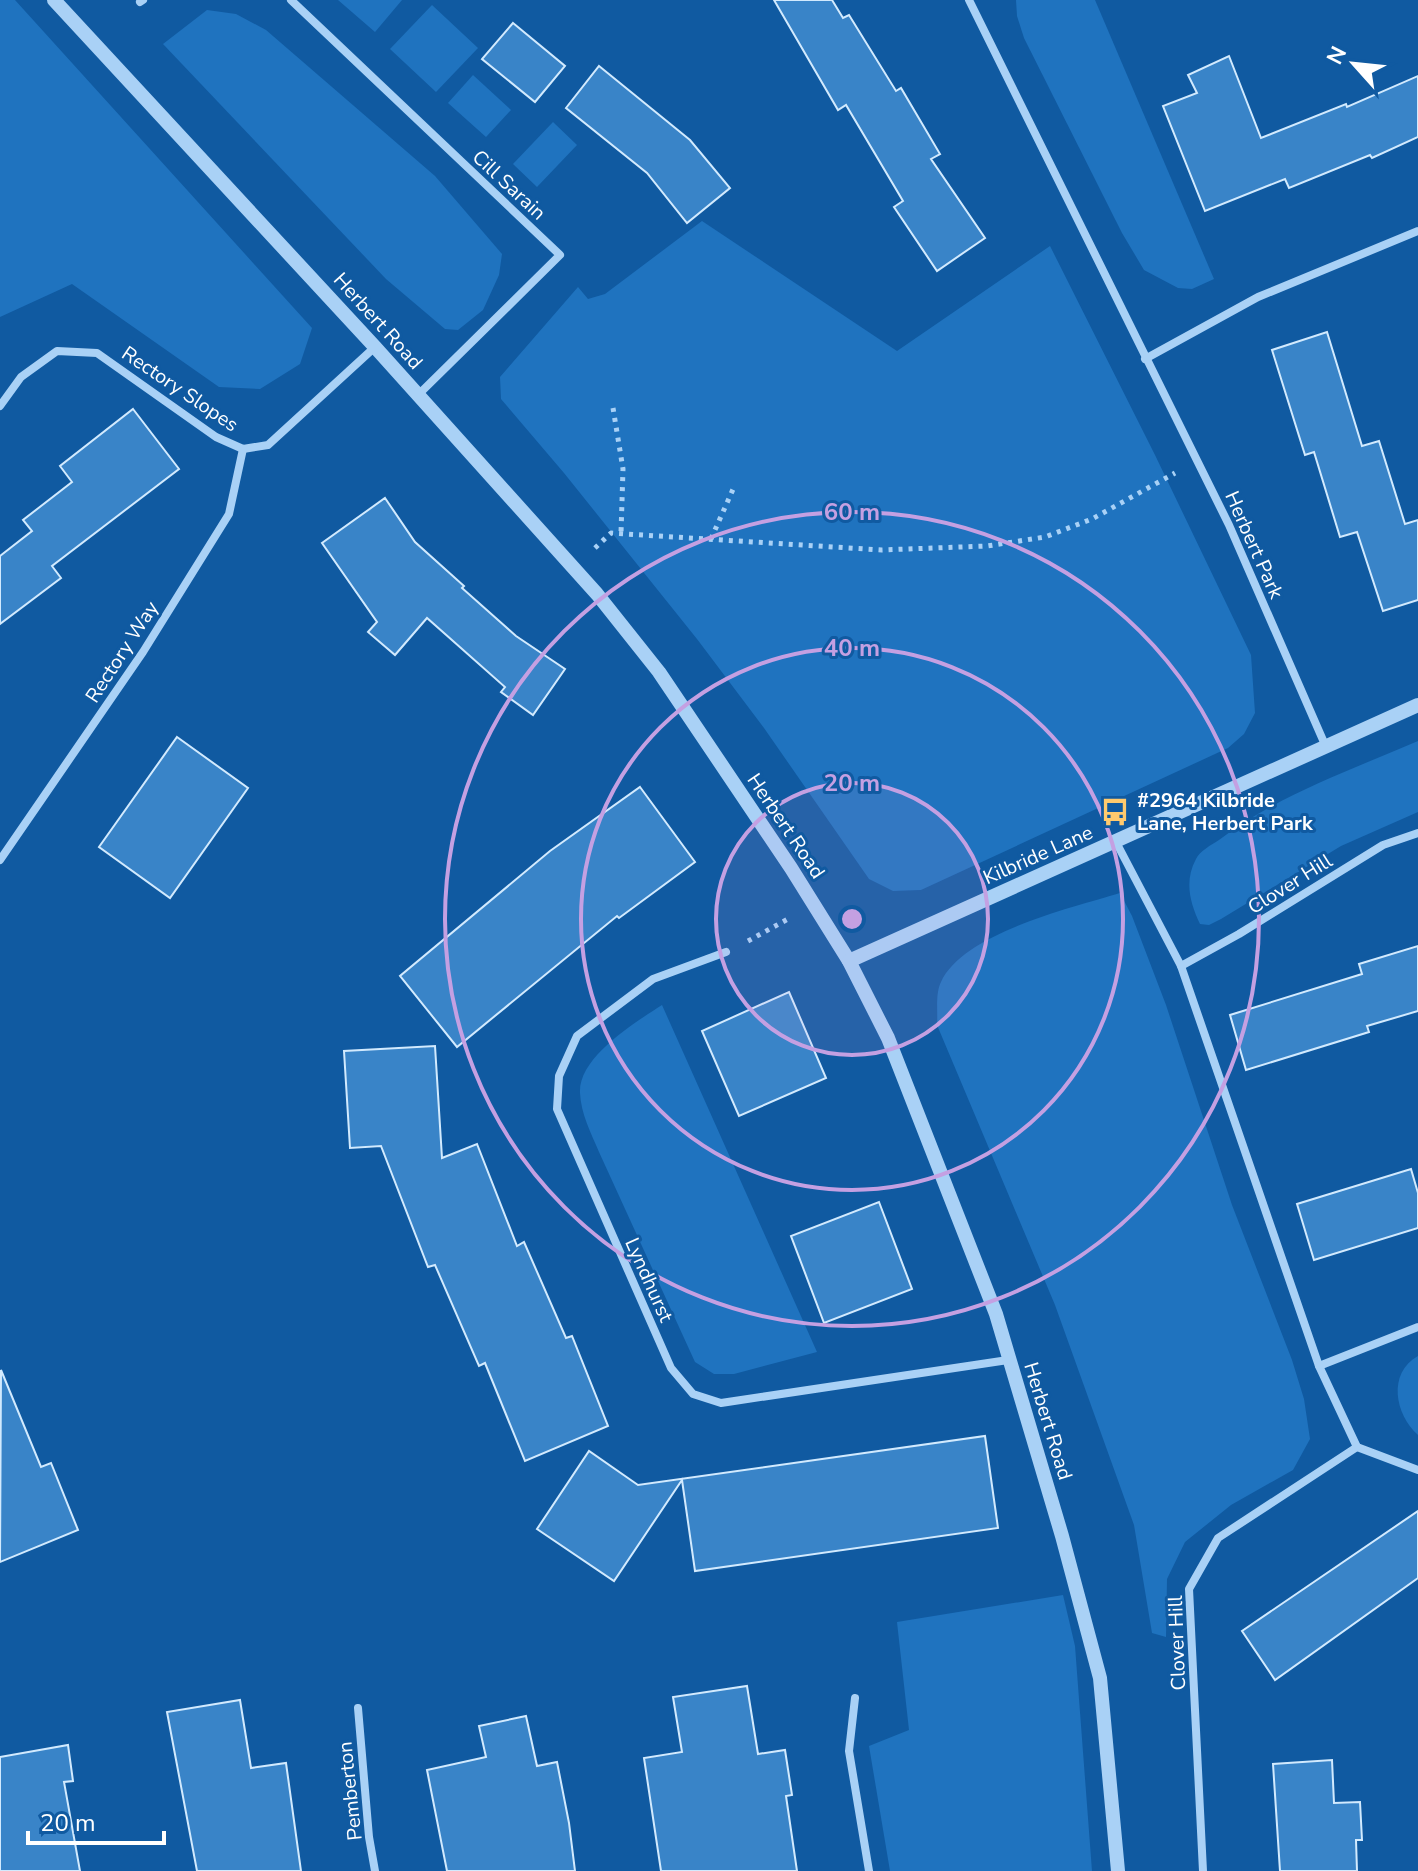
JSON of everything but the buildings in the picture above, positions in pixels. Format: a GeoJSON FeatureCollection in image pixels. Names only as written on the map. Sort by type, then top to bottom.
{"type":"FeatureCollection","features":[{"type":"Feature","properties":{"kind":"street","name":"Herbert Road"},"geometry":{"type":"LineString","coordinates":[[54,0],[375,347],[573,567],[659,672],[814,903],[849,961],[888,1038],[996,1314],[1062,1536],[1100,1678],[1118,1871]]}},
{"type":"Feature","properties":{"kind":"street","name":"Cill Sarain"},"geometry":{"type":"LineString","coordinates":[[291,0],[560,255],[418,395]]}},
{"type":"Feature","properties":{"kind":"street","name":"Herbert Park"},"geometry":{"type":"LineString","coordinates":[[969,0],[1240,549],[1327,747]]}},
{"type":"Feature","properties":{"kind":"street"},"geometry":{"type":"LineString","coordinates":[[1145,359],[1258,297],[1418,231]]}},
{"type":"Feature","properties":{"kind":"street","name":"Rectory Slopes"},"geometry":{"type":"LineString","coordinates":[[0,406],[21,377],[57,351],[97,353],[216,437],[243,449],[268,445],[375,347]]}},
{"type":"Feature","properties":{"kind":"street","name":"Rectory Way"},"geometry":{"type":"LineString","coordinates":[[0,860],[135,665],[229,514],[243,449]]}},
{"type":"Feature","properties":{"kind":"street","name":"Kilbride Lane"},"geometry":{"type":"LineString","coordinates":[[849,961],[1418,705]]}},
{"type":"Feature","properties":{"kind":"street","name":"Clover Hill"},"geometry":{"type":"LineString","coordinates":[[1181,966],[1383,845],[1418,833]]}},
{"type":"Feature","properties":{"kind":"street"},"geometry":{"type":"LineString","coordinates":[[1116,842],[1181,966],[1319,1366],[1357,1447],[1418,1470]]}},
{"type":"Feature","properties":{"kind":"street","name":"Lyndhurst"},"geometry":{"type":"LineString","coordinates":[[726,952],[653,979],[577,1036],[559,1076],[557,1109],[671,1368],[693,1394],[721,1403],[1008,1360]]}},
{"type":"Feature","properties":{"kind":"street"},"geometry":{"type":"LineString","coordinates":[[1319,1366],[1418,1327]]}},
{"type":"Feature","properties":{"kind":"street","name":"Clover Hill"},"geometry":{"type":"LineString","coordinates":[[1203,1871],[1189,1589],[1218,1538],[1357,1447]]}},
{"type":"Feature","properties":{"kind":"street"},"geometry":{"type":"LineString","coordinates":[[855,1698],[849,1751],[869,1871]]}},
{"type":"Feature","properties":{"kind":"street","name":"Pemberton"},"geometry":{"type":"LineString","coordinates":[[358,1708],[369,1837],[375,1871]]}},
{"type":"Feature","properties":{"kind":"path"},"geometry":{"type":"LineString","coordinates":[[613,408],[623,469],[621,533]]}},
{"type":"Feature","properties":{"kind":"path"},"geometry":{"type":"LineString","coordinates":[[573,567],[611,533],[882,550],[987,546],[1045,537],[1092,519],[1197,461]]}},
{"type":"Feature","properties":{"kind":"path"},"geometry":{"type":"LineString","coordinates":[[711,539],[734,487]]}},
{"type":"Feature","properties":{"kind":"path"},"geometry":{"type":"LineString","coordinates":[[726,952],[772,930],[814,903]]}},
{"type":"Feature","properties":{"kind":"shaded area"},"geometry":{"type":"Polygon","coordinates":[[[0,0],[15,0],[312,328],[300,364],[260,389],[219,387],[72,284],[0,317],[0,0]]]}},
{"type":"Feature","properties":{"kind":"shaded area"},"geometry":{"type":"Polygon","coordinates":[[[338,0],[402,0],[375,32],[338,0]]]}},
{"type":"Feature","properties":{"kind":"shaded area"},"geometry":{"type":"Polygon","coordinates":[[[1016,0],[1095,0],[1214,279],[1192,289],[1178,288],[1144,270],[1122,233],[1024,38],[1016,0]]]}},
{"type":"Feature","properties":{"kind":"shaded area"},"geometry":{"type":"Polygon","coordinates":[[[432,5],[478,48],[436,92],[390,49],[432,5]]]}},
{"type":"Feature","properties":{"kind":"shaded area"},"geometry":{"type":"Polygon","coordinates":[[[207,10],[236,14],[266,30],[435,176],[502,254],[499,275],[483,310],[458,330],[445,329],[386,279],[163,44],[207,10]]]}},
{"type":"Feature","properties":{"kind":"shaded area"},"geometry":{"type":"Polygon","coordinates":[[[473,75],[511,110],[486,137],[448,103],[473,75]]]}},
{"type":"Feature","properties":{"kind":"shaded area"},"geometry":{"type":"Polygon","coordinates":[[[553,122],[577,145],[537,187],[513,164],[553,122]]]}},
{"type":"Feature","properties":{"kind":"shaded area"},"geometry":{"type":"Polygon","coordinates":[[[702,221],[897,351],[1050,246],[1251,655],[1255,713],[1244,734],[1228,748],[921,890],[893,891],[869,879],[764,728],[697,639],[501,399],[500,377],[578,287],[588,299],[605,294],[702,221]]]}},
{"type":"Feature","properties":{"kind":"shaded area"},"geometry":{"type":"Polygon","coordinates":[[[1418,741],[1418,812],[1341,846],[1221,919],[1209,925],[1200,924],[1193,908],[1189,884],[1192,867],[1203,851],[1290,797],[1418,741]]]}},
{"type":"Feature","properties":{"kind":"shaded area"},"geometry":{"type":"Polygon","coordinates":[[[1120,893],[1166,1005],[1232,1205],[1292,1360],[1304,1399],[1310,1439],[1293,1470],[1231,1505],[1185,1542],[1167,1579],[1166,1637],[1152,1633],[1134,1525],[1055,1305],[937,1025],[937,997],[941,982],[953,965],[971,950],[1020,925],[1120,893]]]}},
{"type":"Feature","properties":{"kind":"shaded area"},"geometry":{"type":"Polygon","coordinates":[[[662,1005],[817,1352],[734,1374],[714,1374],[695,1362],[599,1152],[582,1108],[580,1093],[588,1066],[610,1042],[662,1005]]]}},
{"type":"Feature","properties":{"kind":"shaded area"},"geometry":{"type":"Polygon","coordinates":[[[1418,1356],[1418,1435],[1404,1417],[1398,1383],[1408,1363],[1418,1356]]]}},
{"type":"Feature","properties":{"kind":"shaded area"},"geometry":{"type":"Polygon","coordinates":[[[1063,1595],[1075,1646],[1092,1871],[890,1871],[869,1746],[909,1730],[897,1622],[1063,1595]]]}},
{"type":"Feature","properties":{"kind":"place","name":"#2964 Kilbride Lane, Herbert Park"},"geometry":{"type":"Point","coordinates":[1115,812]}}]}
